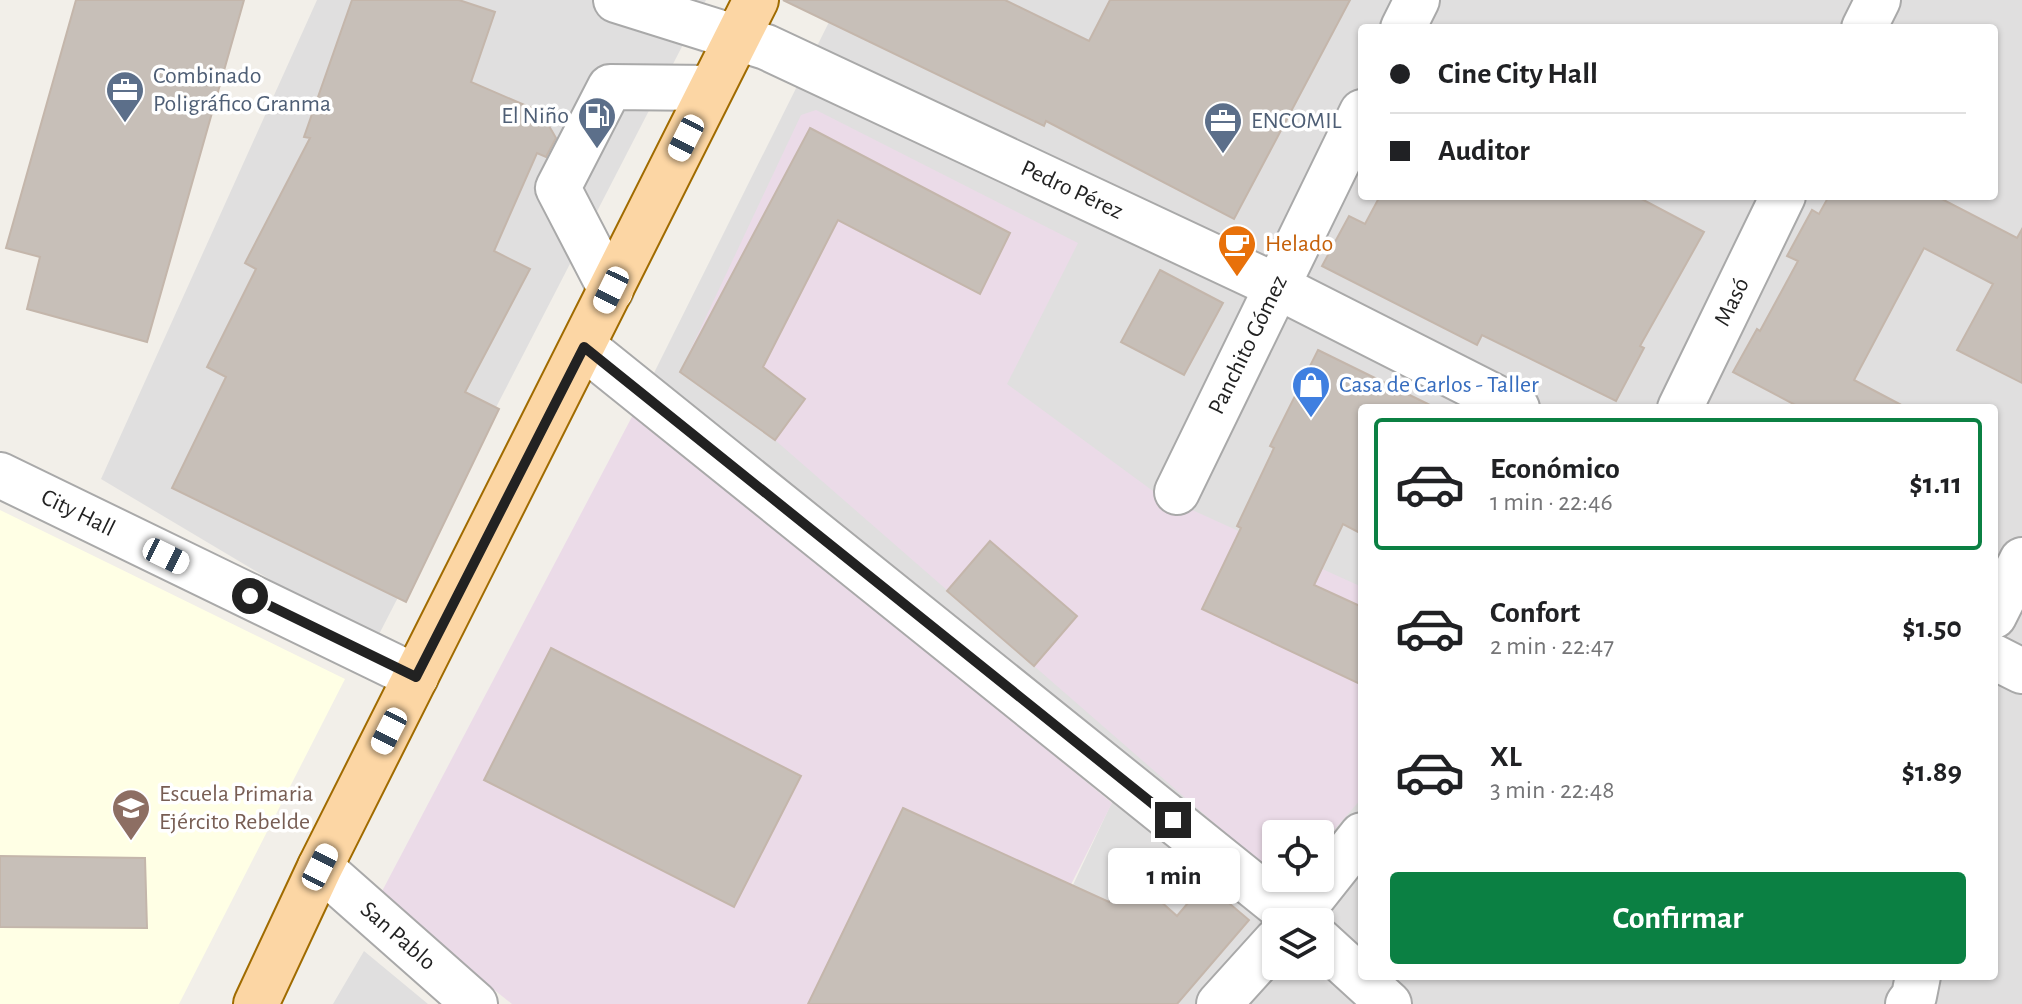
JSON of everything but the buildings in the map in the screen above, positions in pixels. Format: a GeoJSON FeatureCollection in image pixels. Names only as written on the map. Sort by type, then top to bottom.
{"type":"FeatureCollection","features":[{"type":"Feature","properties":{"kind":"main road"},"geometry":{"type":"LineString","coordinates":[[256,1004],[320,867],[584,347],[746,18]]}},
{"type":"Feature","properties":{"kind":"street","name":"Pedro Pérez"},"geometry":{"type":"LineString","coordinates":[[616,0],[746,18],[766,47],[1276,286],[1509,404]]}},
{"type":"Feature","properties":{"kind":"street"},"geometry":{"type":"LineString","coordinates":[[1405,24],[1417,0]]}},
{"type":"Feature","properties":{"kind":"street"},"geometry":{"type":"LineString","coordinates":[[1866,24],[1878,0]]}},
{"type":"Feature","properties":{"kind":"street"},"geometry":{"type":"LineString","coordinates":[[611,290],[558,188],[610,87],[711,88]]}},
{"type":"Feature","properties":{"kind":"street","name":"Panchito Gómez"},"geometry":{"type":"LineString","coordinates":[[1177,492],[1358,120]]}},
{"type":"Feature","properties":{"kind":"street","name":"Masó"},"geometry":{"type":"LineString","coordinates":[[1682,404],[1781,200]]}},
{"type":"Feature","properties":{"kind":"street"},"geometry":{"type":"LineString","coordinates":[[584,347],[1271,908]]}},
{"type":"Feature","properties":{"kind":"street","name":"City Hall"},"geometry":{"type":"LineString","coordinates":[[0,475],[416,677]]}},
{"type":"Feature","properties":{"kind":"street"},"geometry":{"type":"LineString","coordinates":[[1998,608],[2022,560]]}},
{"type":"Feature","properties":{"kind":"street"},"geometry":{"type":"LineString","coordinates":[[1998,659],[2022,671]]}},
{"type":"Feature","properties":{"kind":"street"},"geometry":{"type":"LineString","coordinates":[[1312,908],[1358,841]]}},
{"type":"Feature","properties":{"kind":"street","name":"San Pablo"},"geometry":{"type":"LineString","coordinates":[[320,867],[475,1004]]}},
{"type":"Feature","properties":{"kind":"street"},"geometry":{"type":"LineString","coordinates":[[1334,959],[1358,979]]}},
{"type":"Feature","properties":{"kind":"street"},"geometry":{"type":"LineString","coordinates":[[1219,1004],[1262,963]]}},
{"type":"Feature","properties":{"kind":"street"},"geometry":{"type":"LineString","coordinates":[[1360,980],[1389,1004]]}},
{"type":"Feature","properties":{"kind":"shaded area"},"geometry":{"type":"Polygon","coordinates":[[[317,0],[706,0],[375,642],[101,479],[317,0]]]}},
{"type":"Feature","properties":{"kind":"shaded area"},"geometry":{"type":"Polygon","coordinates":[[[840,0],[2022,0],[2022,1004],[1017,1004],[1112,802],[635,411],[840,0]]]}},
{"type":"Feature","properties":{"kind":"shaded area"},"geometry":{"type":"Polygon","coordinates":[[[816,110],[1078,243],[1007,384],[1157,494],[1358,585],[1358,803],[1334,830],[1334,820],[1262,820],[1262,865],[775,440],[680,372],[801,115],[816,110]]]}},
{"type":"Feature","properties":{"kind":"shaded area"},"geometry":{"type":"Polygon","coordinates":[[[635,411],[1112,803],[1011,1004],[512,1004],[379,897],[635,411]]]}},
{"type":"Feature","properties":{"kind":"shaded area","name":"Escuela Primaria Ejército Rebelde"},"geometry":{"type":"Polygon","coordinates":[[[0,510],[345,679],[179,1004],[0,1004],[0,510]]]}},
{"type":"Feature","properties":{"kind":"shaded area"},"geometry":{"type":"Polygon","coordinates":[[[364,951],[428,1004],[333,1004],[364,951]]]}},
{"type":"Feature","properties":{"kind":"place","name":"Combinado Poligráfico Granma"},"geometry":{"type":"Point","coordinates":[125,124]}},
{"type":"Feature","properties":{"kind":"place","name":"El Niño"},"geometry":{"type":"Point","coordinates":[597,150]}},
{"type":"Feature","properties":{"kind":"place","name":"ENCOMIL"},"geometry":{"type":"Point","coordinates":[1223,155]}},
{"type":"Feature","properties":{"kind":"place","name":"Helado"},"geometry":{"type":"Point","coordinates":[1237,278]}},
{"type":"Feature","properties":{"kind":"place","name":"Casa de Carlos - Taller"},"geometry":{"type":"Point","coordinates":[1311,419]}},
{"type":"Feature","properties":{"kind":"place","name":"Escuela Primaria Ejército Rebelde"},"geometry":{"type":"Point","coordinates":[131,842]}},
{"type":"Feature","properties":{"kind":"route"},"geometry":{"type":"LineString","coordinates":[[250,596],[416,677],[584,347],[1173,820]]}}]}
